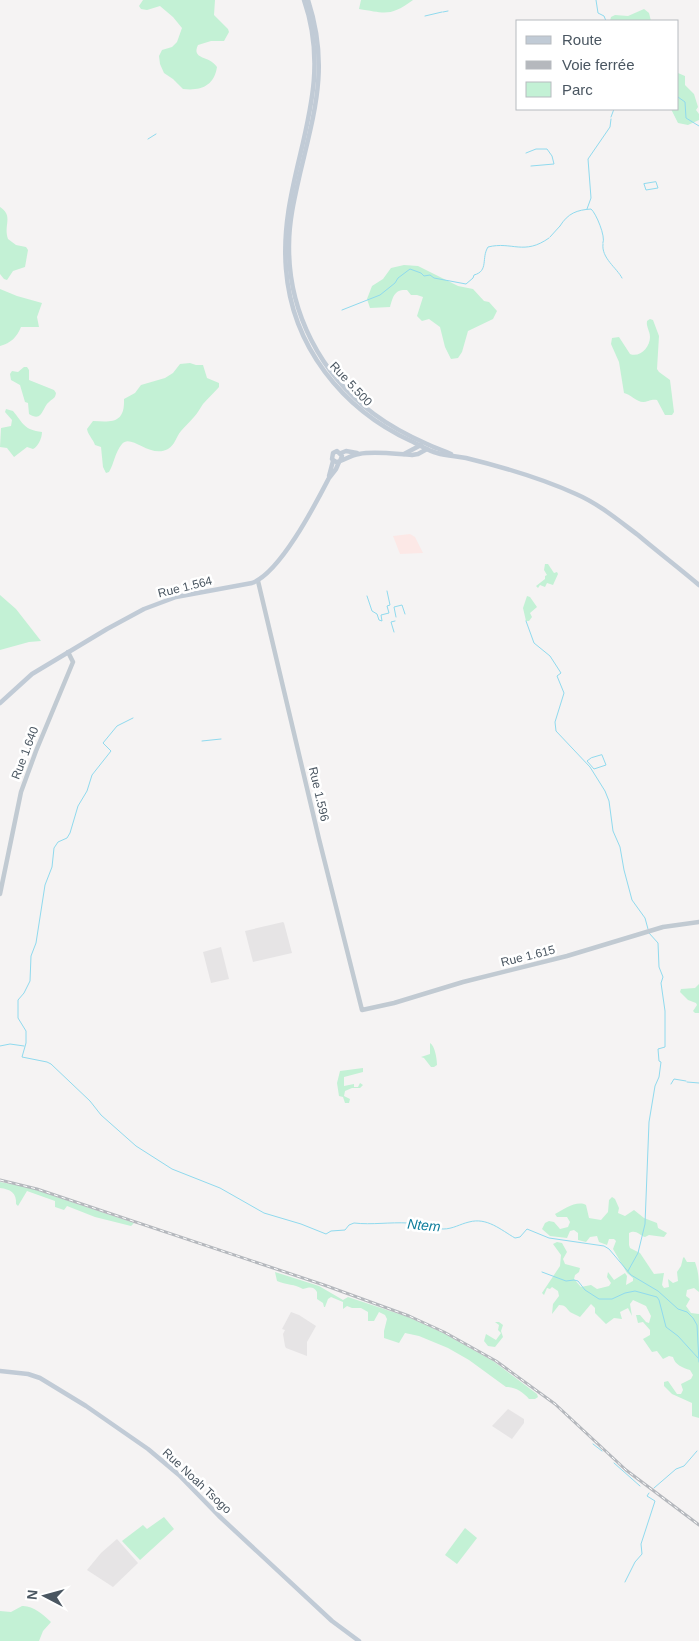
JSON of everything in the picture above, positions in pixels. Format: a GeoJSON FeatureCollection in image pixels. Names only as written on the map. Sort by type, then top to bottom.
{"type":"FeatureCollection","features":[{"type":"Feature","properties":{"kind":"main road","name":"Rue 5.500"},"geometry":{"type":"LineString","coordinates":[[304,0],[313,39],[314,81],[308,125],[286,216],[284,253],[288,287],[305,341],[316,361],[344,395],[365,414],[383,423]]}},
{"type":"Feature","properties":{"kind":"main road","name":"Rue 5.500"},"geometry":{"type":"LineString","coordinates":[[308,0],[318,42],[319,86],[315,112],[291,217],[290,268],[297,304],[308,336],[328,370],[383,423],[405,438],[422,444],[436,453],[452,455],[538,479],[584,498],[616,518],[699,585]]}},
{"type":"Feature","properties":{"kind":"main road"},"geometry":{"type":"LineString","coordinates":[[383,423],[422,444]]}},
{"type":"Feature","properties":{"kind":"main road"},"geometry":{"type":"LineString","coordinates":[[405,438],[408,443],[408,450]]}},
{"type":"Feature","properties":{"kind":"main road"},"geometry":{"type":"LineString","coordinates":[[402,454],[422,444]]}},
{"type":"Feature","properties":{"kind":"main road"},"geometry":{"type":"LineString","coordinates":[[418,454],[428,447],[452,455]]}},
{"type":"Feature","properties":{"kind":"main road"},"geometry":{"type":"LineString","coordinates":[[329,478],[333,461],[331,457],[337,451],[341,453],[346,451],[402,454],[436,453]]}},
{"type":"Feature","properties":{"kind":"main road"},"geometry":{"type":"LineString","coordinates":[[258,581],[271,570],[283,555],[336,469],[342,458],[341,453]]}},
{"type":"Feature","properties":{"kind":"main road"},"geometry":{"type":"LineString","coordinates":[[333,461],[340,461],[361,453]]}},
{"type":"Feature","properties":{"kind":"main road","name":"Rue 1.564"},"geometry":{"type":"LineString","coordinates":[[0,703],[32,674],[119,622],[152,606],[176,597],[258,581]]}},
{"type":"Feature","properties":{"kind":"main road","name":"Rue Noah Tsogo"},"geometry":{"type":"LineString","coordinates":[[0,1371],[22,1373],[40,1378],[86,1406],[148,1450],[179,1475],[219,1516],[332,1621],[359,1641]]}},
{"type":"Feature","properties":{"kind":"street","name":"Rue 1.596"},"geometry":{"type":"LineString","coordinates":[[258,581],[319,839],[362,1010]]}},
{"type":"Feature","properties":{"kind":"street","name":"Rue 1.640"},"geometry":{"type":"LineString","coordinates":[[0,894],[22,792],[36,751],[72,662],[68,652]]}},
{"type":"Feature","properties":{"kind":"street","name":"Rue 1.615"},"geometry":{"type":"LineString","coordinates":[[362,1010],[394,1003],[462,982],[567,956],[663,927],[699,922]]}},
{"type":"Feature","properties":{"kind":"shaded area"},"geometry":{"type":"Polygon","coordinates":[[[410,534],[415,537],[423,553],[400,554],[393,536],[410,534]]]}},
{"type":"Feature","properties":{"kind":"shaded area"},"geometry":{"type":"Polygon","coordinates":[[[283,922],[292,953],[253,962],[245,931],[283,922]]]}},
{"type":"Feature","properties":{"kind":"shaded area"},"geometry":{"type":"Polygon","coordinates":[[[221,947],[229,979],[211,983],[203,952],[221,947]]]}},
{"type":"Feature","properties":{"kind":"shaded area"},"geometry":{"type":"Polygon","coordinates":[[[291,1312],[316,1326],[307,1342],[307,1356],[285,1346],[283,1334],[285,1330],[282,1329],[291,1312]]]}},
{"type":"Feature","properties":{"kind":"shaded area"},"geometry":{"type":"Polygon","coordinates":[[[508,1409],[524,1419],[524,1423],[512,1439],[492,1426],[508,1409]]]}},
{"type":"Feature","properties":{"kind":"shaded area"},"geometry":{"type":"Polygon","coordinates":[[[117,1539],[138,1563],[113,1587],[87,1570],[101,1553],[117,1539]]]}},
{"type":"Feature","properties":{"kind":"green space"},"geometry":{"type":"Polygon","coordinates":[[[143,0],[215,0],[214,15],[229,32],[224,41],[211,41],[198,45],[196,50],[199,55],[214,63],[217,67],[210,83],[201,88],[183,89],[164,73],[159,56],[162,50],[172,47],[177,42],[182,28],[160,6],[147,10],[141,9],[139,6],[143,0]]]}},
{"type":"Feature","properties":{"kind":"green space"},"geometry":{"type":"Polygon","coordinates":[[[361,0],[413,0],[399,9],[381,12],[359,9],[361,0]]]}},
{"type":"Feature","properties":{"kind":"green space"},"geometry":{"type":"Polygon","coordinates":[[[644,9],[649,13],[651,20],[610,20],[611,17],[615,15],[628,16],[644,9]]]}},
{"type":"Feature","properties":{"kind":"green space"},"geometry":{"type":"Polygon","coordinates":[[[679,73],[685,76],[685,85],[694,94],[699,120],[688,125],[678,123],[672,110],[679,110],[679,73]]]}},
{"type":"Feature","properties":{"kind":"green space"},"geometry":{"type":"Polygon","coordinates":[[[0,207],[4,210],[7,217],[8,239],[16,245],[26,247],[28,250],[25,267],[13,271],[7,280],[0,274],[0,207]]]}},
{"type":"Feature","properties":{"kind":"green space"},"geometry":{"type":"Polygon","coordinates":[[[404,265],[418,266],[458,286],[473,289],[497,311],[493,319],[468,331],[462,352],[458,358],[451,359],[445,347],[440,327],[429,319],[422,321],[417,316],[423,297],[411,295],[407,290],[403,290],[395,294],[390,307],[370,308],[367,299],[372,286],[383,279],[391,268],[404,265]]]}},
{"type":"Feature","properties":{"kind":"green space"},"geometry":{"type":"Polygon","coordinates":[[[0,289],[42,303],[37,317],[39,327],[21,327],[13,339],[0,346],[0,289]]]}},
{"type":"Feature","properties":{"kind":"green space"},"geometry":{"type":"Polygon","coordinates":[[[653,320],[659,336],[657,369],[670,380],[674,412],[672,415],[665,415],[657,400],[642,402],[624,393],[619,362],[611,344],[612,338],[619,337],[630,354],[641,353],[650,341],[647,321],[653,320]]]}},
{"type":"Feature","properties":{"kind":"green space"},"geometry":{"type":"Polygon","coordinates":[[[180,364],[203,365],[207,378],[219,383],[219,387],[203,404],[168,449],[154,451],[126,441],[116,454],[111,469],[106,473],[103,467],[101,447],[95,445],[87,429],[93,421],[106,422],[116,420],[122,413],[124,399],[135,393],[141,385],[165,378],[173,373],[180,364]]]}},
{"type":"Feature","properties":{"kind":"green space"},"geometry":{"type":"Polygon","coordinates":[[[27,367],[29,370],[29,380],[54,390],[56,393],[37,417],[29,414],[28,403],[25,402],[20,385],[11,380],[10,374],[12,371],[18,372],[27,367]]]}},
{"type":"Feature","properties":{"kind":"green space"},"geometry":{"type":"Polygon","coordinates":[[[6,409],[13,411],[31,430],[42,432],[35,448],[27,447],[14,457],[7,448],[0,447],[1,428],[11,426],[12,420],[5,412],[6,409]]]}},
{"type":"Feature","properties":{"kind":"green space"},"geometry":{"type":"Polygon","coordinates":[[[545,564],[548,564],[554,573],[557,572],[558,574],[553,585],[547,583],[545,587],[540,585],[538,588],[536,586],[547,575],[544,570],[545,564]]]}},
{"type":"Feature","properties":{"kind":"green space"},"geometry":{"type":"Polygon","coordinates":[[[0,595],[16,609],[41,641],[29,642],[0,650],[0,595]]]}},
{"type":"Feature","properties":{"kind":"green space"},"geometry":{"type":"Polygon","coordinates":[[[527,596],[530,597],[537,607],[530,613],[532,617],[529,621],[526,621],[523,608],[527,596]]]}},
{"type":"Feature","properties":{"kind":"green space"},"geometry":{"type":"Polygon","coordinates":[[[699,984],[699,1013],[695,1013],[693,1011],[697,1005],[696,1003],[688,1000],[680,992],[681,989],[695,988],[699,984]]]}},
{"type":"Feature","properties":{"kind":"green space"},"geometry":{"type":"Polygon","coordinates":[[[430,1043],[436,1056],[437,1065],[434,1067],[431,1067],[421,1057],[430,1054],[430,1043]]]}},
{"type":"Feature","properties":{"kind":"green space"},"geometry":{"type":"Polygon","coordinates":[[[363,1068],[363,1072],[344,1077],[344,1086],[354,1084],[354,1087],[358,1087],[360,1083],[363,1085],[360,1088],[352,1088],[345,1091],[344,1096],[350,1099],[349,1103],[345,1103],[343,1097],[339,1096],[337,1083],[340,1071],[363,1068]]]}},
{"type":"Feature","properties":{"kind":"green space"},"geometry":{"type":"Polygon","coordinates":[[[0,1182],[27,1187],[134,1223],[131,1226],[95,1217],[67,1206],[64,1210],[55,1207],[55,1201],[27,1191],[18,1206],[14,1194],[7,1189],[0,1188],[0,1182]]]}},
{"type":"Feature","properties":{"kind":"green space"},"geometry":{"type":"Polygon","coordinates":[[[612,1197],[619,1208],[618,1213],[625,1216],[634,1210],[644,1218],[657,1223],[658,1228],[667,1233],[664,1237],[649,1235],[645,1237],[636,1232],[629,1233],[630,1248],[640,1253],[654,1274],[664,1273],[662,1285],[664,1288],[669,1287],[668,1279],[673,1283],[678,1281],[677,1272],[684,1257],[687,1262],[695,1262],[699,1277],[699,1292],[694,1288],[687,1290],[686,1296],[690,1299],[686,1306],[691,1313],[699,1314],[699,1418],[692,1416],[692,1403],[672,1394],[664,1386],[664,1382],[668,1381],[677,1394],[681,1394],[683,1390],[681,1384],[691,1379],[693,1375],[690,1370],[677,1364],[673,1357],[669,1356],[663,1359],[657,1351],[652,1352],[643,1339],[650,1335],[650,1330],[643,1322],[638,1323],[636,1315],[640,1315],[649,1323],[651,1316],[646,1306],[633,1300],[630,1304],[632,1316],[628,1308],[620,1312],[622,1319],[614,1318],[606,1324],[595,1313],[595,1308],[591,1304],[580,1317],[561,1305],[552,1314],[553,1304],[559,1296],[558,1291],[552,1287],[550,1289],[547,1288],[544,1295],[542,1293],[560,1266],[561,1255],[553,1244],[557,1242],[562,1243],[567,1252],[563,1259],[565,1264],[580,1268],[574,1279],[581,1287],[591,1285],[597,1289],[609,1286],[611,1283],[607,1277],[608,1272],[614,1280],[625,1273],[627,1276],[626,1285],[633,1281],[633,1278],[627,1273],[613,1249],[616,1241],[614,1239],[609,1239],[607,1245],[599,1242],[597,1236],[590,1237],[586,1242],[578,1240],[578,1233],[574,1230],[570,1231],[567,1238],[550,1236],[542,1229],[545,1223],[549,1221],[554,1222],[560,1229],[568,1227],[570,1222],[567,1217],[557,1217],[555,1214],[570,1206],[579,1204],[586,1205],[589,1218],[601,1220],[608,1212],[609,1200],[612,1197]]]}},
{"type":"Feature","properties":{"kind":"green space"},"geometry":{"type":"Polygon","coordinates":[[[275,1272],[319,1286],[343,1300],[348,1297],[408,1317],[443,1333],[493,1361],[537,1394],[538,1397],[529,1399],[519,1390],[506,1387],[469,1360],[448,1348],[419,1336],[405,1333],[399,1343],[384,1338],[387,1319],[385,1315],[379,1312],[374,1321],[368,1321],[368,1312],[361,1308],[347,1306],[343,1309],[343,1302],[331,1297],[324,1307],[323,1303],[317,1299],[317,1292],[313,1288],[303,1289],[277,1281],[275,1272]]]}},
{"type":"Feature","properties":{"kind":"green space"},"geometry":{"type":"Polygon","coordinates":[[[495,1322],[503,1325],[501,1331],[503,1337],[495,1347],[488,1346],[484,1341],[486,1334],[496,1340],[501,1333],[498,1330],[499,1325],[495,1322]]]}},
{"type":"Feature","properties":{"kind":"green space"},"geometry":{"type":"Polygon","coordinates":[[[164,1517],[174,1529],[140,1560],[122,1541],[143,1525],[147,1529],[164,1517]]]}},
{"type":"Feature","properties":{"kind":"green space"},"geometry":{"type":"Polygon","coordinates":[[[465,1528],[477,1538],[457,1564],[445,1555],[465,1528]]]}},
{"type":"Feature","properties":{"kind":"green space"},"geometry":{"type":"Polygon","coordinates":[[[22,1606],[34,1609],[51,1622],[43,1631],[39,1641],[0,1641],[0,1611],[11,1612],[22,1606]]]}},
{"type":"Feature","properties":{"kind":"waterway"},"geometry":{"type":"LineString","coordinates":[[596,0],[598,13],[604,16],[606,20]]}},
{"type":"Feature","properties":{"kind":"waterway"},"geometry":{"type":"LineString","coordinates":[[443,12],[448,11]]}},
{"type":"Feature","properties":{"kind":"waterway"},"geometry":{"type":"LineString","coordinates":[[425,16],[442,12]]}},
{"type":"Feature","properties":{"kind":"waterway"},"geometry":{"type":"LineString","coordinates":[[679,98],[685,102],[686,118],[699,126]]}},
{"type":"Feature","properties":{"kind":"waterway"},"geometry":{"type":"LineString","coordinates":[[611,117],[614,110]]}},
{"type":"Feature","properties":{"kind":"waterway"},"geometry":{"type":"LineString","coordinates":[[587,209],[591,198],[588,159],[610,127],[611,119]]}},
{"type":"Feature","properties":{"kind":"waterway"},"geometry":{"type":"LineString","coordinates":[[148,139],[156,134]]}},
{"type":"Feature","properties":{"kind":"waterway"},"geometry":{"type":"LineString","coordinates":[[526,153],[536,149],[547,149],[552,156],[554,164],[531,166]]}},
{"type":"Feature","properties":{"kind":"waterway"},"geometry":{"type":"LineString","coordinates":[[656,182],[658,188],[646,190],[644,184],[656,182]]}},
{"type":"Feature","properties":{"kind":"waterway"},"geometry":{"type":"LineString","coordinates":[[560,226],[573,213],[591,209],[600,225],[603,243]]}},
{"type":"Feature","properties":{"kind":"waterway"},"geometry":{"type":"LineString","coordinates":[[550,237],[560,226]]}},
{"type":"Feature","properties":{"kind":"waterway"},"geometry":{"type":"LineString","coordinates":[[342,310],[380,295],[410,269],[424,276],[430,275],[434,278],[466,284],[474,275],[482,270],[488,247],[532,246],[549,238]]}},
{"type":"Feature","properties":{"kind":"waterway"},"geometry":{"type":"LineString","coordinates":[[603,244],[604,254],[622,278]]}},
{"type":"Feature","properties":{"kind":"waterway"},"geometry":{"type":"LineString","coordinates":[[367,596],[372,611],[382,621],[381,615],[389,613],[387,606],[390,605],[387,591]]}},
{"type":"Feature","properties":{"kind":"waterway"},"geometry":{"type":"LineString","coordinates":[[396,617],[394,607],[402,605],[405,614]]}},
{"type":"Feature","properties":{"kind":"waterway"},"geometry":{"type":"LineString","coordinates":[[394,632],[391,622],[395,621]]}},
{"type":"Feature","properties":{"kind":"waterway"},"geometry":{"type":"LineString","coordinates":[[526,621],[534,643],[550,656],[561,673],[557,676],[564,693],[555,722],[556,731],[590,767],[605,791],[609,801],[613,831],[620,847],[632,900],[645,918],[648,929]]}},
{"type":"Feature","properties":{"kind":"waterway","name":"Ntem"},"geometry":{"type":"LineString","coordinates":[[133,718],[117,726],[103,743],[111,751],[92,775],[87,791],[78,806],[70,833],[67,838],[58,842],[54,848],[52,867],[45,885],[36,943],[31,956],[30,981],[18,1000],[18,1018],[26,1031],[26,1043],[22,1057],[51,1064],[90,1101],[101,1115],[136,1146],[172,1169],[220,1188],[264,1213],[326,1234],[331,1231],[345,1230],[354,1223],[408,1223],[443,1229],[482,1221],[494,1225],[515,1238],[520,1237],[527,1229],[549,1238],[604,1246],[609,1249],[631,1275],[658,1291],[678,1309],[687,1312],[693,1318],[697,1325],[699,1362]]}},
{"type":"Feature","properties":{"kind":"waterway"},"geometry":{"type":"LineString","coordinates":[[202,741],[221,739]]}},
{"type":"Feature","properties":{"kind":"waterway"},"geometry":{"type":"LineString","coordinates":[[602,755],[606,765],[594,769],[587,761],[602,755]]}},
{"type":"Feature","properties":{"kind":"waterway"},"geometry":{"type":"LineString","coordinates":[[628,1271],[638,1253],[645,1224],[649,1122],[661,1062],[659,1061],[658,1049],[665,1047],[665,1011],[661,983],[663,977],[659,967],[658,943],[649,933]]}},
{"type":"Feature","properties":{"kind":"waterway"},"geometry":{"type":"LineString","coordinates":[[0,1046],[10,1044],[24,1046]]}},
{"type":"Feature","properties":{"kind":"waterway"},"geometry":{"type":"LineString","coordinates":[[671,1084],[674,1079],[686,1081]]}},
{"type":"Feature","properties":{"kind":"waterway"},"geometry":{"type":"LineString","coordinates":[[687,1082],[699,1083]]}},
{"type":"Feature","properties":{"kind":"waterway"},"geometry":{"type":"LineString","coordinates":[[542,1272],[566,1281],[578,1281],[585,1290],[599,1299],[612,1299],[635,1291],[657,1297],[666,1327],[678,1336],[698,1358]]}},
{"type":"Feature","properties":{"kind":"waterway"},"geometry":{"type":"LineString","coordinates":[[593,1444],[602,1451]]}},
{"type":"Feature","properties":{"kind":"waterway"},"geometry":{"type":"LineString","coordinates":[[654,1488],[676,1469],[684,1466],[697,1451]]}},
{"type":"Feature","properties":{"kind":"waterway"},"geometry":{"type":"LineString","coordinates":[[614,1463],[640,1486]]}},
{"type":"Feature","properties":{"kind":"waterway"},"geometry":{"type":"LineString","coordinates":[[625,1582],[635,1562],[642,1554],[641,1544],[655,1501],[647,1496],[649,1493]]}},
{"type":"Feature","properties":{"kind":"railway"},"geometry":{"type":"LineString","coordinates":[[0,1180],[37,1189],[324,1285],[409,1316],[444,1332],[496,1361],[555,1404],[626,1470],[699,1525]]}}]}
